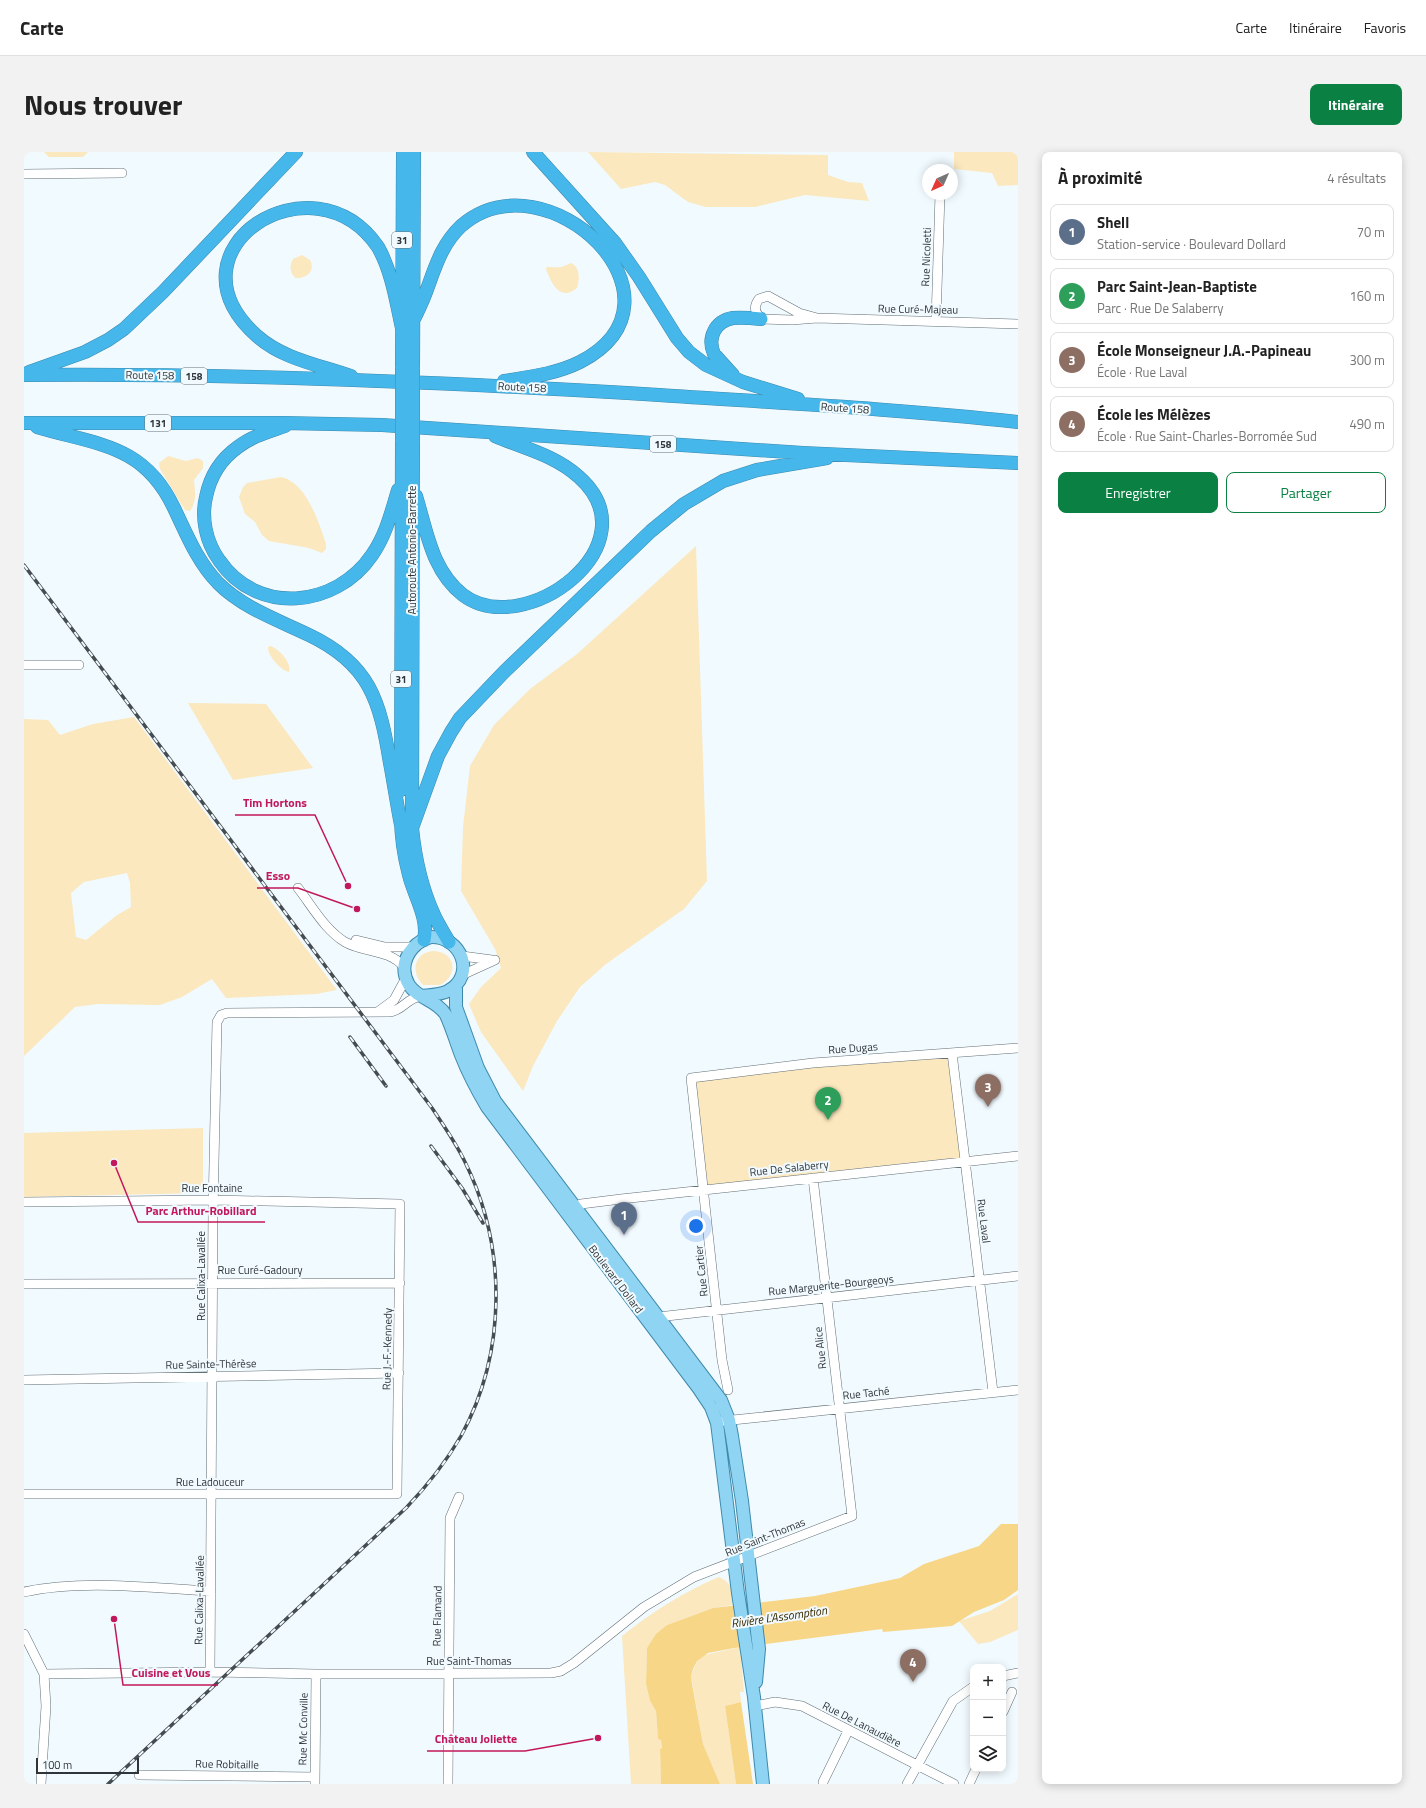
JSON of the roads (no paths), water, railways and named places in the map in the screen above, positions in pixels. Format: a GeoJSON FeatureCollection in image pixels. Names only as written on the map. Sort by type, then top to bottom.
{"type":"FeatureCollection","features":[{"type":"Feature","properties":{"kind":"highway"},"geometry":{"type":"LineString","coordinates":[[24,374],[85,352],[108,340],[124,329],[158,297],[296,152]]}},
{"type":"Feature","properties":{"kind":"highway","name":"Autoroute Antonio-Barrette"},"geometry":{"type":"LineString","coordinates":[[402,152],[407,326],[407,827],[408,873],[425,924],[418,943]]}},
{"type":"Feature","properties":{"kind":"highway","name":"Autoroute Antonio-Barrette"},"geometry":{"type":"LineString","coordinates":[[407,326],[414,152]]}},
{"type":"Feature","properties":{"kind":"highway"},"geometry":{"type":"LineString","coordinates":[[533,152],[618,247],[684,347],[706,365],[735,378],[756,387],[819,406]]}},
{"type":"Feature","properties":{"kind":"highway"},"geometry":{"type":"LineString","coordinates":[[364,381],[303,361],[277,350],[260,339],[244,322],[233,304],[226,276],[229,253],[239,232],[259,212],[281,202],[301,198],[314,199],[327,202],[342,210],[364,228],[378,248],[407,326]]}},
{"type":"Feature","properties":{"kind":"highway"},"geometry":{"type":"LineString","coordinates":[[407,326],[426,292],[435,264],[444,246],[462,225],[485,210],[497,205],[511,203],[541,208],[570,220],[594,237],[614,260],[624,286],[624,310],[620,322],[611,337],[591,355],[566,368],[541,375],[480,385]]}},
{"type":"Feature","properties":{"kind":"highway"},"geometry":{"type":"LineString","coordinates":[[735,378],[714,354],[711,345],[712,334],[720,324],[728,319],[761,319]]}},
{"type":"Feature","properties":{"kind":"highway","name":"Route 158"},"geometry":{"type":"LineString","coordinates":[[24,374],[191,376],[480,385],[819,406],[1018,422]]}},
{"type":"Feature","properties":{"kind":"highway"},"geometry":{"type":"LineString","coordinates":[[984,419],[1018,415]]}},
{"type":"Feature","properties":{"kind":"highway"},"geometry":{"type":"LineString","coordinates":[[24,423],[100,443],[123,453],[141,464],[152,473],[163,488],[198,558],[223,587],[242,602],[332,647],[353,665],[369,687],[384,723],[407,827]]}},
{"type":"Feature","properties":{"kind":"highway","name":"131"},"geometry":{"type":"LineString","coordinates":[[24,423],[293,423],[484,431]]}},
{"type":"Feature","properties":{"kind":"highway"},"geometry":{"type":"LineString","coordinates":[[293,423],[255,436],[234,450],[222,462],[214,474],[207,492],[205,520],[211,546],[224,568],[248,588],[276,598],[299,598],[320,594],[346,581],[368,561],[380,543],[407,480]]}},
{"type":"Feature","properties":{"kind":"highway"},"geometry":{"type":"LineString","coordinates":[[407,480],[437,563],[453,586],[468,598],[483,604],[510,606],[540,598],[568,583],[589,562],[598,544],[601,519],[598,506],[592,494],[580,478],[557,461],[484,431]]}},
{"type":"Feature","properties":{"kind":"highway","name":"158"},"geometry":{"type":"LineString","coordinates":[[484,431],[842,454],[1018,463]]}},
{"type":"Feature","properties":{"kind":"highway"},"geometry":{"type":"LineString","coordinates":[[407,827],[438,756],[460,718],[504,672],[660,524],[698,494],[730,479],[757,470],[804,463],[842,454]]}},
{"type":"Feature","properties":{"kind":"highway","name":"Autoroute Antonio-Barrette"},"geometry":{"type":"LineString","coordinates":[[407,827],[426,894],[435,917],[449,942]]}},
{"type":"Feature","properties":{"kind":"main road"},"geometry":{"type":"LineString","coordinates":[[430,937],[449,942],[455,946],[462,956],[463,968],[459,980],[444,993],[422,996],[411,988],[405,972],[407,954],[418,943],[430,937]]}},
{"type":"Feature","properties":{"kind":"main road","name":"Boulevard Dollard"},"geometry":{"type":"LineString","coordinates":[[459,980],[456,1007],[475,1062],[484,1082],[570,1210],[653,1320],[721,1400],[734,1562],[755,1702]]}},
{"type":"Feature","properties":{"kind":"main road","name":"Boulevard Dollard"},"geometry":{"type":"LineString","coordinates":[[422,996],[438,1005],[445,1014],[464,1064],[482,1100],[505,1133],[570,1210]]}},
{"type":"Feature","properties":{"kind":"main road","name":"Boulevard Dollard"},"geometry":{"type":"LineString","coordinates":[[723,1421],[742,1502],[751,1592],[759,1649],[755,1702]]}},
{"type":"Feature","properties":{"kind":"main road"},"geometry":{"type":"LineString","coordinates":[[755,1702],[763,1784]]}},
{"type":"Feature","properties":{"kind":"street"},"geometry":{"type":"LineString","coordinates":[[24,174],[122,174]]}},
{"type":"Feature","properties":{"kind":"street","name":"Rue Nicoletti"},"geometry":{"type":"LineString","coordinates":[[936,321],[940,200]]}},
{"type":"Feature","properties":{"kind":"street","name":"Rue Curé-Majeau"},"geometry":{"type":"LineString","coordinates":[[817,318],[800,313],[768,296],[762,297],[755,306],[756,312],[761,319],[792,320],[817,318],[1018,324]]}},
{"type":"Feature","properties":{"kind":"street"},"geometry":{"type":"LineString","coordinates":[[24,665],[79,665]]}},
{"type":"Feature","properties":{"kind":"street"},"geometry":{"type":"LineString","coordinates":[[298,888],[335,935],[346,942],[366,950],[389,955],[405,972],[394,1000],[378,1012]]}},
{"type":"Feature","properties":{"kind":"street"},"geometry":{"type":"LineString","coordinates":[[325,922],[350,938],[364,943],[394,948],[418,943]]}},
{"type":"Feature","properties":{"kind":"street"},"geometry":{"type":"LineString","coordinates":[[459,980],[495,960],[462,956]]}},
{"type":"Feature","properties":{"kind":"street","name":"Rue Calixa-Lavallée"},"geometry":{"type":"LineString","coordinates":[[210,1672],[216,1024],[219,1016],[227,1013],[378,1012],[397,1010],[410,999],[422,996]]}},
{"type":"Feature","properties":{"kind":"street","name":"Rue Dugas"},"geometry":{"type":"LineString","coordinates":[[691,1078],[813,1063],[1018,1048]]}},
{"type":"Feature","properties":{"kind":"street","name":"Rue Laval"},"geometry":{"type":"LineString","coordinates":[[952,1053],[993,1392]]}},
{"type":"Feature","properties":{"kind":"street","name":"Rue Cartier"},"geometry":{"type":"LineString","coordinates":[[691,1078],[722,1360],[728,1390]]}},
{"type":"Feature","properties":{"kind":"street","name":"Rue De Salaberry"},"geometry":{"type":"LineString","coordinates":[[570,1210],[581,1204],[614,1200],[1018,1156]]}},
{"type":"Feature","properties":{"kind":"street","name":"Rue Alice"},"geometry":{"type":"LineString","coordinates":[[813,1178],[852,1516]]}},
{"type":"Feature","properties":{"kind":"street","name":"Rue Fontaine"},"geometry":{"type":"LineString","coordinates":[[24,1202],[214,1200],[400,1204]]}},
{"type":"Feature","properties":{"kind":"street","name":"Rue J.-F.-Kennedy"},"geometry":{"type":"LineString","coordinates":[[397,1494],[400,1204]]}},
{"type":"Feature","properties":{"kind":"street","name":"Rue Marguerite-Bourgeoys"},"geometry":{"type":"LineString","coordinates":[[653,1320],[717,1310],[1018,1276]]}},
{"type":"Feature","properties":{"kind":"street","name":"Rue Curé-Gadoury"},"geometry":{"type":"LineString","coordinates":[[24,1284],[213,1282],[400,1283]]}},
{"type":"Feature","properties":{"kind":"street","name":"Rue Sainte-Thérèse"},"geometry":{"type":"LineString","coordinates":[[24,1380],[399,1373]]}},
{"type":"Feature","properties":{"kind":"street","name":"Rue Taché"},"geometry":{"type":"LineString","coordinates":[[723,1421],[1018,1390]]}},
{"type":"Feature","properties":{"kind":"street","name":"Rue Ladouceur"},"geometry":{"type":"LineString","coordinates":[[24,1494],[397,1494]]}},
{"type":"Feature","properties":{"kind":"street","name":"Rue Flamand"},"geometry":{"type":"LineString","coordinates":[[448,1784],[450,1518],[459,1497]]}},
{"type":"Feature","properties":{"kind":"street","name":"Rue Saint-Thomas"},"geometry":{"type":"LineString","coordinates":[[44,1674],[210,1672],[316,1674],[551,1673],[561,1671],[574,1663],[644,1607],[694,1577],[852,1516]]}},
{"type":"Feature","properties":{"kind":"street"},"geometry":{"type":"LineString","coordinates":[[24,1592],[42,1588],[96,1586],[211,1591]]}},
{"type":"Feature","properties":{"kind":"street"},"geometry":{"type":"LineString","coordinates":[[24,1634],[44,1674],[46,1706],[41,1784]]}},
{"type":"Feature","properties":{"kind":"street"},"geometry":{"type":"LineString","coordinates":[[1006,1675],[1018,1673]]}},
{"type":"Feature","properties":{"kind":"street","name":"Rue Mc Conville"},"geometry":{"type":"LineString","coordinates":[[315,1781],[316,1674]]}},
{"type":"Feature","properties":{"kind":"street"},"geometry":{"type":"LineString","coordinates":[[907,1784],[953,1701],[970,1689]]}},
{"type":"Feature","properties":{"kind":"street"},"geometry":{"type":"LineString","coordinates":[[1006,1705],[1012,1692]]}},
{"type":"Feature","properties":{"kind":"street","name":"Rue De Lanaudière"},"geometry":{"type":"LineString","coordinates":[[755,1702],[775,1702],[802,1706],[848,1731],[954,1784]]}},
{"type":"Feature","properties":{"kind":"street"},"geometry":{"type":"LineString","coordinates":[[823,1782],[848,1731]]}},
{"type":"Feature","properties":{"kind":"street"},"geometry":{"type":"LineString","coordinates":[[969,1784],[975,1772]]}},
{"type":"Feature","properties":{"kind":"street","name":"Rue Robitaille"},"geometry":{"type":"LineString","coordinates":[[139,1775],[315,1781]]}},
{"type":"Feature","properties":{"kind":"water","name":"Rivière L'Assomption"},"geometry":{"type":"Polygon","coordinates":[[[1001,1524],[1018,1524],[1018,1590],[1004,1600],[974,1612],[952,1626],[883,1632],[882,1629],[734,1648],[708,1653],[697,1661],[691,1676],[703,1744],[720,1784],[661,1784],[661,1740],[658,1739],[656,1711],[650,1701],[646,1684],[647,1648],[656,1634],[667,1625],[713,1608],[815,1596],[900,1578],[924,1564],[979,1546],[1001,1524]]]}},
{"type":"Feature","properties":{"kind":"water"},"geometry":{"type":"Polygon","coordinates":[[[741,1702],[753,1784],[736,1784],[725,1706],[741,1702]]]}},
{"type":"Feature","properties":{"kind":"railway"},"geometry":{"type":"LineString","coordinates":[[24,565],[432,1108],[450,1135],[465,1162],[479,1195],[489,1229],[494,1264],[496,1299],[494,1335],[487,1370],[476,1404],[461,1436],[443,1464],[406,1508],[108,1784]]}},
{"type":"Feature","properties":{"kind":"railway"},"geometry":{"type":"LineString","coordinates":[[350,1037],[386,1086]]}},
{"type":"Feature","properties":{"kind":"railway"},"geometry":{"type":"LineString","coordinates":[[431,1146],[462,1188],[483,1223]]}},
{"type":"Feature","properties":{"kind":"place","name":"Tim Hortons"},"geometry":{"type":"Point","coordinates":[348,886]}},
{"type":"Feature","properties":{"kind":"place","name":"Esso"},"geometry":{"type":"Point","coordinates":[357,909]}},
{"type":"Feature","properties":{"kind":"place","name":"École Monseigneur J.A.-Papineau"},"geometry":{"type":"Point","coordinates":[988,1107]}},
{"type":"Feature","properties":{"kind":"place","name":"Parc Saint-Jean-Baptiste"},"geometry":{"type":"Point","coordinates":[828,1120]}},
{"type":"Feature","properties":{"kind":"place","name":"Parc Arthur-Robillard"},"geometry":{"type":"Point","coordinates":[114,1163]}},
{"type":"Feature","properties":{"kind":"place","name":"Shell"},"geometry":{"type":"Point","coordinates":[624,1235]}},
{"type":"Feature","properties":{"kind":"place","name":"Cuisine et Vous"},"geometry":{"type":"Point","coordinates":[114,1619]}},
{"type":"Feature","properties":{"kind":"place","name":"École les Mélèzes"},"geometry":{"type":"Point","coordinates":[913,1682]}},
{"type":"Feature","properties":{"kind":"place","name":"Château Joliette"},"geometry":{"type":"Point","coordinates":[598,1738]}}]}
